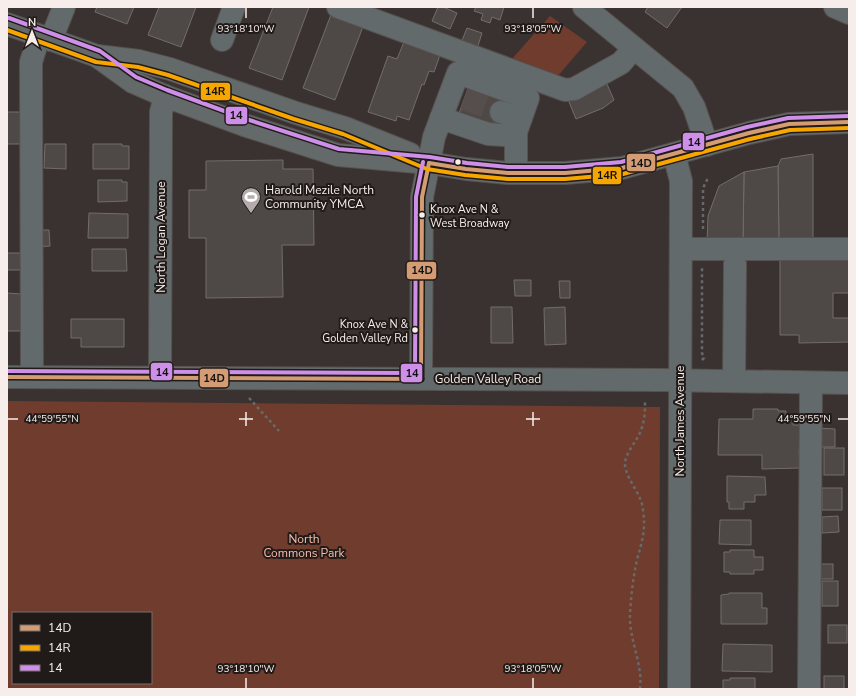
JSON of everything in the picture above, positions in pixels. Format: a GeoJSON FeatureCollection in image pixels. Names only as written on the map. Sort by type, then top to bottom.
{"type":"FeatureCollection","features":[{"type":"Feature","properties":{"kind":"main road"},"geometry":{"type":"LineString","coordinates":[[7,24],[97,56],[139,61],[170,69],[296,113],[345,128],[430,162]]}},
{"type":"Feature","properties":{"kind":"main road"},"geometry":{"type":"LineString","coordinates":[[97,56],[132,82],[164,96],[244,125],[338,155],[430,162],[466,169],[516,173],[565,173],[622,168],[749,132],[789,124],[849,122]]}},
{"type":"Feature","properties":{"kind":"street"},"geometry":{"type":"LineString","coordinates":[[32,377],[31,62],[64,7]]}},
{"type":"Feature","properties":{"kind":"street"},"geometry":{"type":"LineString","coordinates":[[222,40],[234,7]]}},
{"type":"Feature","properties":{"kind":"street"},"geometry":{"type":"LineString","coordinates":[[338,7],[565,90],[574,89],[621,63],[634,48]]}},
{"type":"Feature","properties":{"kind":"street"},"geometry":{"type":"LineString","coordinates":[[584,7],[683,88],[694,107],[707,145]]}},
{"type":"Feature","properties":{"kind":"street"},"geometry":{"type":"LineString","coordinates":[[835,7],[849,13]]}},
{"type":"Feature","properties":{"kind":"street"},"geometry":{"type":"LineString","coordinates":[[421,379],[422,197],[434,137],[441,118],[457,96],[458,73],[528,98],[512,122],[488,134],[441,118]]}},
{"type":"Feature","properties":{"kind":"street","name":"North Logan Avenue"},"geometry":{"type":"LineString","coordinates":[[160,377],[161,112],[164,96]]}},
{"type":"Feature","properties":{"kind":"street"},"geometry":{"type":"LineString","coordinates":[[512,122],[516,173]]}},
{"type":"Feature","properties":{"kind":"street","name":"North James Avenue"},"geometry":{"type":"LineString","coordinates":[[674,154],[681,182],[680,689]]}},
{"type":"Feature","properties":{"kind":"street"},"geometry":{"type":"LineString","coordinates":[[681,249],[849,249]]}},
{"type":"Feature","properties":{"kind":"street"},"geometry":{"type":"LineString","coordinates":[[734,381],[735,264]]}},
{"type":"Feature","properties":{"kind":"street","name":"Golden Valley Road"},"geometry":{"type":"LineString","coordinates":[[7,377],[681,380],[849,383]]}},
{"type":"Feature","properties":{"kind":"street"},"geometry":{"type":"LineString","coordinates":[[809,689],[811,383]]}},
{"type":"Feature","properties":{"kind":"path"},"geometry":{"type":"LineString","coordinates":[[249,398],[279,431]]}},
{"type":"Feature","properties":{"kind":"path"},"geometry":{"type":"LineString","coordinates":[[640,689],[640,673],[630,629],[630,616],[632,588],[637,560],[643,542],[643,507],[629,477],[625,464],[628,452],[641,431],[645,417],[646,400]]}},
{"type":"Feature","properties":{"kind":"green space"},"geometry":{"type":"Polygon","coordinates":[[[550,16],[587,42],[556,78],[511,60],[550,16]]]}},
{"type":"Feature","properties":{"kind":"green space","name":"North Commons Park"},"geometry":{"type":"Polygon","coordinates":[[[7,401],[660,407],[659,689],[7,689],[7,401]]]}},
{"type":"Feature","properties":{"kind":"building"},"geometry":{"type":"Polygon","coordinates":[[[97,7],[134,7],[127,24],[95,12],[97,7]]]}},
{"type":"Feature","properties":{"kind":"building"},"geometry":{"type":"Polygon","coordinates":[[[159,7],[196,7],[181,47],[148,35],[159,7]]]}},
{"type":"Feature","properties":{"kind":"building"},"geometry":{"type":"Polygon","coordinates":[[[273,7],[309,7],[282,80],[249,68],[273,7]]]}},
{"type":"Feature","properties":{"kind":"building"},"geometry":{"type":"Polygon","coordinates":[[[438,7],[443,7],[457,13],[450,29],[432,21],[438,7]]]}},
{"type":"Feature","properties":{"kind":"building"},"geometry":{"type":"Polygon","coordinates":[[[476,7],[504,7],[500,20],[492,17],[490,23],[481,20],[483,14],[474,11],[476,7]]]}},
{"type":"Feature","properties":{"kind":"building"},"geometry":{"type":"Polygon","coordinates":[[[648,7],[682,7],[667,28],[645,12],[648,7]]]}},
{"type":"Feature","properties":{"kind":"building"},"geometry":{"type":"Polygon","coordinates":[[[332,12],[364,24],[335,100],[303,88],[332,12]]]}},
{"type":"Feature","properties":{"kind":"building"},"geometry":{"type":"Polygon","coordinates":[[[467,28],[482,33],[477,49],[461,43],[467,28]]]}},
{"type":"Feature","properties":{"kind":"building"},"geometry":{"type":"Polygon","coordinates":[[[404,42],[440,55],[434,72],[429,71],[424,85],[422,84],[409,120],[397,116],[396,121],[368,112],[388,56],[397,59],[404,42]]]}},
{"type":"Feature","properties":{"kind":"building"},"geometry":{"type":"Polygon","coordinates":[[[471,80],[507,93],[493,132],[457,119],[471,80]]]}},
{"type":"Feature","properties":{"kind":"building"},"geometry":{"type":"Polygon","coordinates":[[[606,82],[614,100],[603,108],[576,119],[567,97],[606,82]]]}},
{"type":"Feature","properties":{"kind":"building"},"geometry":{"type":"Polygon","coordinates":[[[7,112],[27,112],[27,144],[7,144],[7,112]]]}},
{"type":"Feature","properties":{"kind":"building"},"geometry":{"type":"Polygon","coordinates":[[[45,144],[66,144],[66,169],[44,168],[45,144]]]}},
{"type":"Feature","properties":{"kind":"building"},"geometry":{"type":"Polygon","coordinates":[[[93,144],[122,144],[122,146],[129,146],[129,169],[93,169],[93,144]]]}},
{"type":"Feature","properties":{"kind":"building"},"geometry":{"type":"Polygon","coordinates":[[[813,154],[813,244],[779,244],[778,166],[781,159],[813,154]]]}},
{"type":"Feature","properties":{"kind":"building","name":"Harold Mezile North Community YMCA"},"geometry":{"type":"Polygon","coordinates":[[[283,160],[283,169],[313,169],[314,245],[282,245],[283,297],[206,298],[206,238],[189,238],[189,190],[206,190],[206,161],[283,160]]]}},
{"type":"Feature","properties":{"kind":"building"},"geometry":{"type":"Polygon","coordinates":[[[778,166],[779,244],[743,244],[744,172],[778,166]]]}},
{"type":"Feature","properties":{"kind":"building"},"geometry":{"type":"Polygon","coordinates":[[[744,172],[743,244],[707,244],[708,216],[719,186],[744,172]]]}},
{"type":"Feature","properties":{"kind":"building"},"geometry":{"type":"Polygon","coordinates":[[[98,180],[122,180],[122,182],[127,182],[127,201],[98,202],[98,180]]]}},
{"type":"Feature","properties":{"kind":"building"},"geometry":{"type":"Polygon","coordinates":[[[89,213],[128,214],[128,238],[88,238],[89,213]]]}},
{"type":"Feature","properties":{"kind":"building"},"geometry":{"type":"Polygon","coordinates":[[[36,230],[49,230],[50,246],[36,247],[36,230]]]}},
{"type":"Feature","properties":{"kind":"building"},"geometry":{"type":"Polygon","coordinates":[[[92,249],[126,249],[127,271],[92,271],[92,249]]]}},
{"type":"Feature","properties":{"kind":"building"},"geometry":{"type":"Polygon","coordinates":[[[7,253],[22,253],[22,270],[7,270],[7,253]]]}},
{"type":"Feature","properties":{"kind":"building"},"geometry":{"type":"Polygon","coordinates":[[[780,260],[849,260],[849,293],[833,293],[833,318],[849,318],[849,342],[799,343],[799,335],[780,335],[780,260]]]}},
{"type":"Feature","properties":{"kind":"building"},"geometry":{"type":"Polygon","coordinates":[[[514,280],[531,280],[531,296],[515,296],[514,280]]]}},
{"type":"Feature","properties":{"kind":"building"},"geometry":{"type":"Polygon","coordinates":[[[559,281],[570,281],[570,298],[560,298],[559,281]]]}},
{"type":"Feature","properties":{"kind":"building"},"geometry":{"type":"Polygon","coordinates":[[[7,293],[21,294],[21,331],[7,331],[7,293]]]}},
{"type":"Feature","properties":{"kind":"building"},"geometry":{"type":"Polygon","coordinates":[[[491,307],[512,307],[513,343],[491,343],[491,307]]]}},
{"type":"Feature","properties":{"kind":"building"},"geometry":{"type":"Polygon","coordinates":[[[565,307],[566,344],[545,345],[544,308],[565,307]]]}},
{"type":"Feature","properties":{"kind":"building"},"geometry":{"type":"Polygon","coordinates":[[[71,319],[124,319],[124,347],[81,347],[81,338],[71,338],[71,319]]]}},
{"type":"Feature","properties":{"kind":"building"},"geometry":{"type":"Polygon","coordinates":[[[753,409],[778,409],[778,411],[786,411],[786,418],[793,418],[793,425],[805,425],[805,449],[799,449],[800,468],[762,469],[762,455],[718,455],[719,419],[753,419],[753,409]]]}},
{"type":"Feature","properties":{"kind":"building"},"geometry":{"type":"Polygon","coordinates":[[[816,428],[835,429],[835,447],[816,447],[816,428]]]}},
{"type":"Feature","properties":{"kind":"building"},"geometry":{"type":"Polygon","coordinates":[[[824,448],[844,448],[844,475],[824,475],[824,448]]]}},
{"type":"Feature","properties":{"kind":"building"},"geometry":{"type":"Polygon","coordinates":[[[727,476],[765,477],[766,495],[755,495],[755,502],[744,502],[744,509],[729,509],[729,502],[727,502],[727,476]]]}},
{"type":"Feature","properties":{"kind":"building"},"geometry":{"type":"Polygon","coordinates":[[[822,488],[842,488],[842,510],[822,510],[822,488]]]}},
{"type":"Feature","properties":{"kind":"building"},"geometry":{"type":"Polygon","coordinates":[[[838,516],[839,532],[822,533],[822,517],[838,516]]]}},
{"type":"Feature","properties":{"kind":"building"},"geometry":{"type":"Polygon","coordinates":[[[720,520],[751,520],[751,545],[719,544],[720,520]]]}},
{"type":"Feature","properties":{"kind":"building"},"geometry":{"type":"Polygon","coordinates":[[[730,550],[754,550],[754,557],[763,557],[763,570],[754,570],[754,574],[730,574],[730,572],[724,572],[724,552],[730,552],[730,550]]]}},
{"type":"Feature","properties":{"kind":"building"},"geometry":{"type":"Polygon","coordinates":[[[816,564],[833,564],[833,579],[816,579],[816,564]]]}},
{"type":"Feature","properties":{"kind":"building"},"geometry":{"type":"Polygon","coordinates":[[[822,581],[838,581],[838,606],[822,606],[822,581]]]}},
{"type":"Feature","properties":{"kind":"building"},"geometry":{"type":"Polygon","coordinates":[[[729,593],[762,593],[762,608],[767,608],[767,624],[721,624],[721,595],[729,593]]]}},
{"type":"Feature","properties":{"kind":"building"},"geometry":{"type":"Polygon","coordinates":[[[828,625],[847,625],[847,643],[828,643],[828,625]]]}},
{"type":"Feature","properties":{"kind":"building"},"geometry":{"type":"Polygon","coordinates":[[[723,644],[772,645],[772,672],[722,671],[723,644]]]}},
{"type":"Feature","properties":{"kind":"building"},"geometry":{"type":"Polygon","coordinates":[[[824,676],[844,676],[844,689],[824,689],[824,676]]]}},
{"type":"Feature","properties":{"kind":"building"},"geometry":{"type":"Polygon","coordinates":[[[730,678],[755,678],[755,689],[723,689],[723,680],[730,680],[730,678]]]}},
{"type":"Feature","properties":{"kind":"tunnel"},"geometry":{"type":"LineString","coordinates":[[464,99],[501,112]]}},
{"type":"Feature","properties":{"kind":"transit line","name":"14"},"geometry":{"type":"LineString","coordinates":[[9,18],[100,51],[136,77],[167,90],[246,119],[339,149],[430,157],[467,163],[508,167],[565,167],[621,162],[747,127],[788,118],[849,116]]}},
{"type":"Feature","properties":{"kind":"transit line","name":"14R"},"geometry":{"type":"LineString","coordinates":[[7,30],[96,62],[138,67],[168,75],[294,119],[343,134],[427,169],[465,175],[508,179],[565,179],[623,174],[750,139],[790,130],[849,128]]}},
{"type":"Feature","properties":{"kind":"transit line","name":"14D"},"geometry":{"type":"LineString","coordinates":[[429,163],[466,169],[508,173],[565,173],[622,168],[749,133],[789,124],[849,122]]}},
{"type":"Feature","properties":{"kind":"transit line","name":"14"},"geometry":{"type":"LineString","coordinates":[[7,371],[415,373],[416,197],[423,162]]}},
{"type":"Feature","properties":{"kind":"transit line","name":"14D"},"geometry":{"type":"LineString","coordinates":[[421,379],[422,197],[429,163]]}},
{"type":"Feature","properties":{"kind":"transit line","name":"14D"},"geometry":{"type":"LineString","coordinates":[[7,377],[421,379]]}},
{"type":"Feature","properties":{"kind":"place","name":"Harold Mezile North Community YMCA"},"geometry":{"type":"Point","coordinates":[251,214]}},
{"type":"Feature","properties":{"kind":"place","name":"Knox Ave N & West Broadway"},"geometry":{"type":"Point","coordinates":[422,215]}},
{"type":"Feature","properties":{"kind":"place","name":"Knox Ave N & Golden Valley Rd"},"geometry":{"type":"Point","coordinates":[415,330]}}]}
